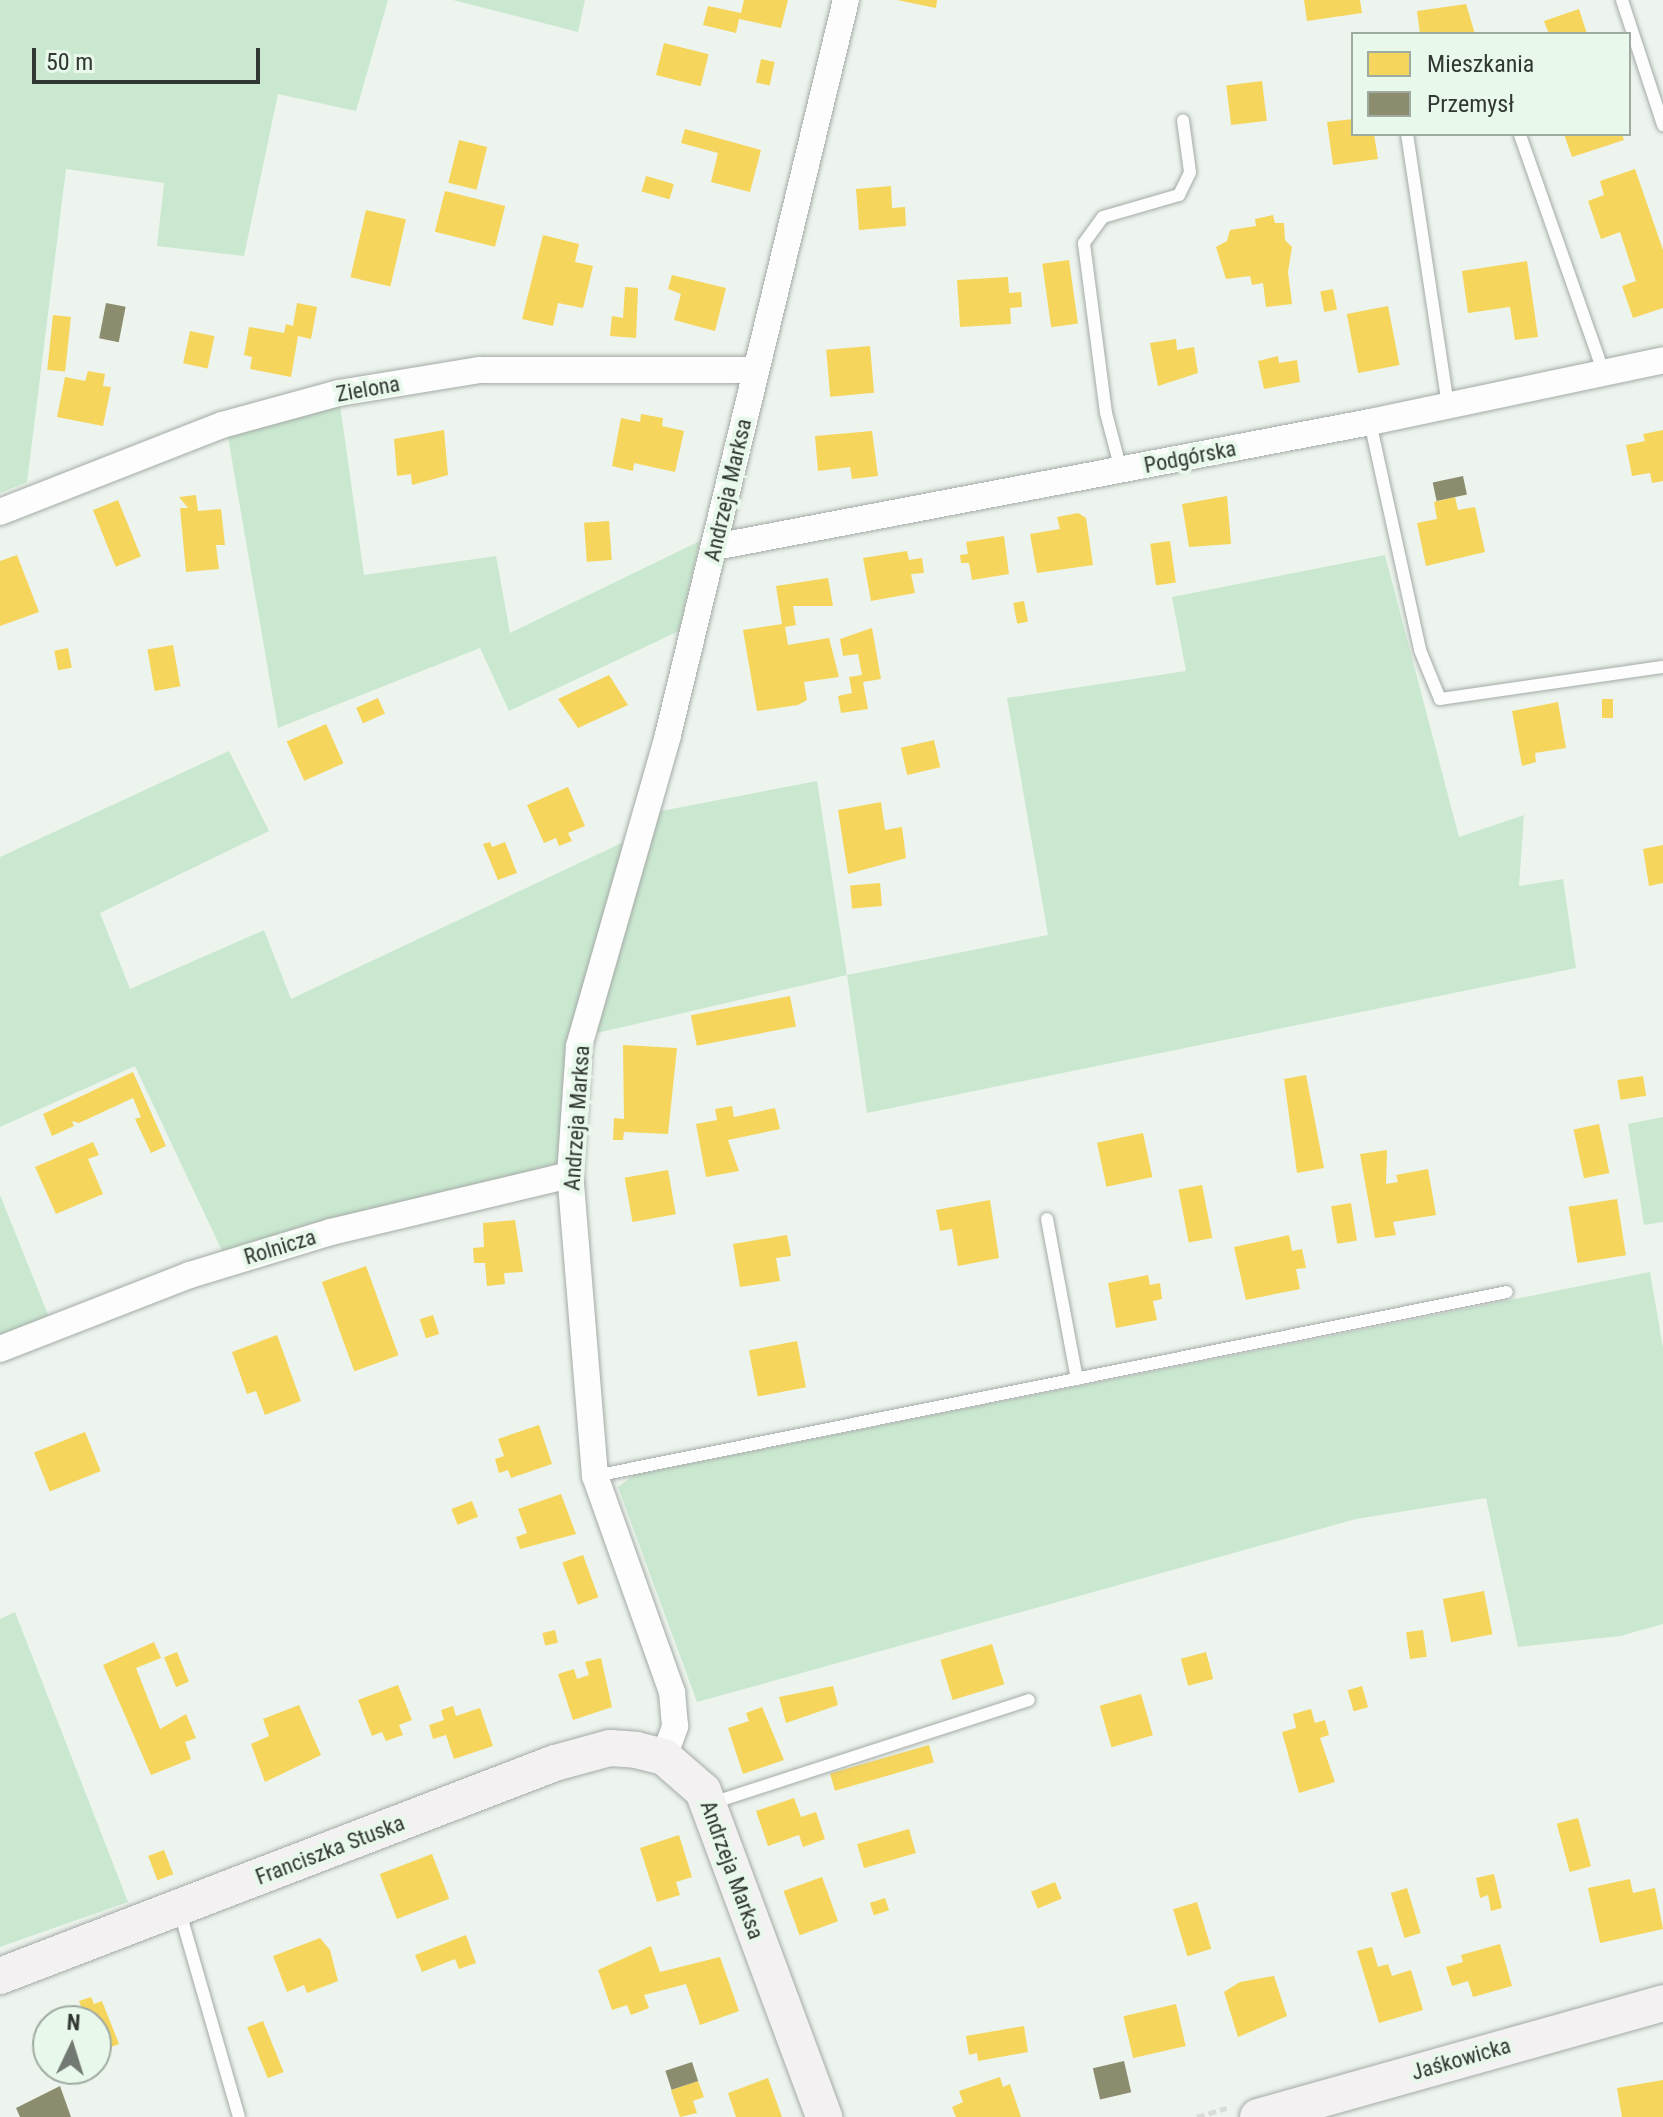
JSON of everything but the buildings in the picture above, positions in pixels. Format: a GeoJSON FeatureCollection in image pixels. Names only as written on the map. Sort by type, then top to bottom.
{"type":"FeatureCollection","features":[{"type":"Feature","properties":{"kind":"street","name":"Andrzeja Marksa"},"geometry":{"type":"LineString","coordinates":[[824,2117],[709,1804],[690,1777],[664,1757],[675,1726],[672,1692],[595,1476],[570,1175],[579,1046],[668,735],[846,0]]}},
{"type":"Feature","properties":{"kind":"street","name":"Podgórska"},"geometry":{"type":"LineString","coordinates":[[715,547],[1370,422],[1663,360]]}},
{"type":"Feature","properties":{"kind":"street","name":"Zielona"},"geometry":{"type":"LineString","coordinates":[[0,512],[222,425],[339,393],[480,370],[756,370]]}},
{"type":"Feature","properties":{"kind":"street","name":"Rolnicza"},"geometry":{"type":"LineString","coordinates":[[0,1349],[190,1275],[317,1236],[570,1175]]}},
{"type":"Feature","properties":{"kind":"street","name":"Franciszka Stuska"},"geometry":{"type":"LineString","coordinates":[[0,1976],[582,1754],[610,1748],[664,1757]]}},
{"type":"Feature","properties":{"kind":"street","name":"Jaśkowicka"},"geometry":{"type":"LineString","coordinates":[[1258,2117],[1663,2003]]}},
{"type":"Feature","properties":{"kind":"lane"},"geometry":{"type":"LineString","coordinates":[[1622,0],[1663,125]]}},
{"type":"Feature","properties":{"kind":"lane"},"geometry":{"type":"LineString","coordinates":[[1121,471],[1106,413],[1084,243],[1103,217],[1179,195],[1190,172],[1183,120]]}},
{"type":"Feature","properties":{"kind":"lane"},"geometry":{"type":"LineString","coordinates":[[1407,136],[1448,406]]}},
{"type":"Feature","properties":{"kind":"lane"},"geometry":{"type":"LineString","coordinates":[[1520,136],[1604,373]]}},
{"type":"Feature","properties":{"kind":"lane"},"geometry":{"type":"LineString","coordinates":[[1370,422],[1420,650],[1440,699],[1663,667]]}},
{"type":"Feature","properties":{"kind":"lane"},"geometry":{"type":"LineString","coordinates":[[1047,1219],[1077,1379]]}},
{"type":"Feature","properties":{"kind":"lane"},"geometry":{"type":"LineString","coordinates":[[595,1476],[1507,1292]]}},
{"type":"Feature","properties":{"kind":"lane"},"geometry":{"type":"LineString","coordinates":[[709,1804],[1029,1700]]}},
{"type":"Feature","properties":{"kind":"lane"},"geometry":{"type":"LineString","coordinates":[[179,1908],[239,2117]]}},
{"type":"Feature","properties":{"kind":"green space"},"geometry":{"type":"Polygon","coordinates":[[[0,0],[388,0],[356,111],[278,94],[244,256],[157,246],[164,183],[66,169],[27,482],[0,493],[0,0]]]}},
{"type":"Feature","properties":{"kind":"green space"},"geometry":{"type":"Polygon","coordinates":[[[453,0],[585,0],[578,32],[453,0]]]}},
{"type":"Feature","properties":{"kind":"green space"},"geometry":{"type":"Polygon","coordinates":[[[340,405],[364,575],[496,556],[510,633],[700,541],[679,631],[509,711],[480,648],[278,728],[228,437],[340,405]]]}},
{"type":"Feature","properties":{"kind":"green space"},"geometry":{"type":"Polygon","coordinates":[[[1385,555],[1459,837],[1524,815],[1519,886],[1563,879],[1576,968],[867,1113],[847,975],[1048,935],[1007,698],[1186,671],[1172,597],[1385,555]]]}},
{"type":"Feature","properties":{"kind":"green space"},"geometry":{"type":"Polygon","coordinates":[[[229,751],[269,831],[100,913],[130,989],[264,930],[291,999],[628,840],[558,1163],[224,1255],[135,1066],[0,1127],[0,857],[229,751]]]}},
{"type":"Feature","properties":{"kind":"green space"},"geometry":{"type":"Polygon","coordinates":[[[817,781],[847,975],[597,1033],[656,812],[817,781]]]}},
{"type":"Feature","properties":{"kind":"green space"},"geometry":{"type":"Polygon","coordinates":[[[1663,1117],[1663,1222],[1644,1225],[1628,1124],[1663,1117]]]}},
{"type":"Feature","properties":{"kind":"green space"},"geometry":{"type":"Polygon","coordinates":[[[0,1195],[49,1317],[0,1339],[0,1195]]]}},
{"type":"Feature","properties":{"kind":"green space"},"geometry":{"type":"Polygon","coordinates":[[[1650,1272],[1663,1348],[1663,1624],[1620,1636],[1518,1647],[1486,1498],[1356,1519],[697,1702],[618,1487],[634,1475],[1650,1272]]]}},
{"type":"Feature","properties":{"kind":"green space"},"geometry":{"type":"Polygon","coordinates":[[[15,1612],[128,1902],[0,1947],[0,1619],[15,1612]]]}}]}
